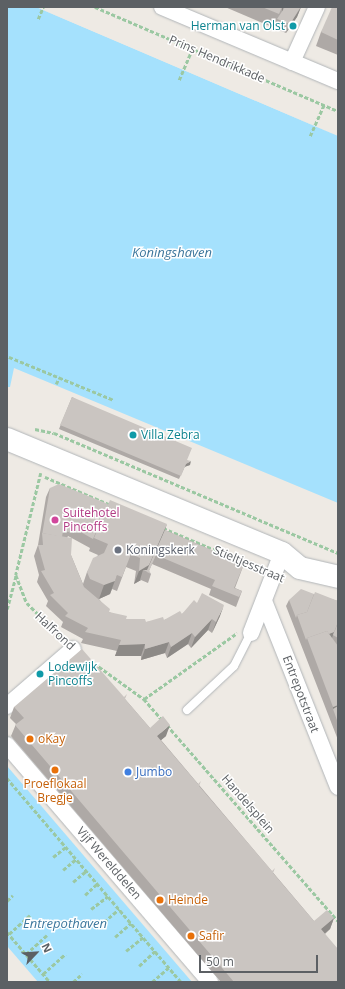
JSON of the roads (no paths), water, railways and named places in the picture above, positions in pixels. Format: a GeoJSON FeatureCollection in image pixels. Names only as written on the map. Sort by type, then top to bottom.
{"type":"FeatureCollection","features":[{"type":"Feature","properties":{"kind":"street"},"geometry":{"type":"LineString","coordinates":[[292,62],[316,7]]}},
{"type":"Feature","properties":{"kind":"street"},"geometry":{"type":"LineString","coordinates":[[171,9],[338,82]]}},
{"type":"Feature","properties":{"kind":"street","name":"Stieltjesstraat"},"geometry":{"type":"LineString","coordinates":[[7,439],[40,467],[282,553],[300,568],[338,577]]}},
{"type":"Feature","properties":{"kind":"street","name":"Stieltjesstraat"},"geometry":{"type":"LineString","coordinates":[[282,553],[299,552],[338,570]]}},
{"type":"Feature","properties":{"kind":"street"},"geometry":{"type":"LineString","coordinates":[[251,632],[282,553]]}},
{"type":"Feature","properties":{"kind":"street","name":"Entrepotstraat"},"geometry":{"type":"LineString","coordinates":[[264,601],[338,787]]}},
{"type":"Feature","properties":{"kind":"street"},"geometry":{"type":"LineString","coordinates":[[7,706],[73,649]]}},
{"type":"Feature","properties":{"kind":"street","name":"Vijf Werelddelen"},"geometry":{"type":"LineString","coordinates":[[7,744],[210,982]]}},
{"type":"Feature","properties":{"kind":"lane"},"geometry":{"type":"LineString","coordinates":[[187,710],[234,666],[251,632]]}},
{"type":"Feature","properties":{"kind":"water","name":"Koningshaven"},"geometry":{"type":"Polygon","coordinates":[[[7,7],[36,7],[338,136],[338,503],[14,368],[10,387],[7,387],[7,7]]]}},
{"type":"Feature","properties":{"kind":"water","name":"Entrepothaven"},"geometry":{"type":"Polygon","coordinates":[[[7,766],[192,982],[38,982],[7,946],[7,766]]]}},
{"type":"Feature","properties":{"kind":"place","name":"Herman van Olst"},"geometry":{"type":"Point","coordinates":[293,26]}},
{"type":"Feature","properties":{"kind":"place","name":"Villa Zebra"},"geometry":{"type":"Point","coordinates":[133,435]}},
{"type":"Feature","properties":{"kind":"place","name":"Suitehotel Pincoffs"},"geometry":{"type":"Point","coordinates":[55,520]}},
{"type":"Feature","properties":{"kind":"place","name":"Koningskerk"},"geometry":{"type":"Point","coordinates":[118,550]}},
{"type":"Feature","properties":{"kind":"place","name":"Lodewijk Pincoffs"},"geometry":{"type":"Point","coordinates":[40,674]}},
{"type":"Feature","properties":{"kind":"place","name":"oKay"},"geometry":{"type":"Point","coordinates":[30,739]}},
{"type":"Feature","properties":{"kind":"place","name":"Proeflokaal Bregje"},"geometry":{"type":"Point","coordinates":[55,770]}},
{"type":"Feature","properties":{"kind":"place","name":"Jumbo"},"geometry":{"type":"Point","coordinates":[128,772]}},
{"type":"Feature","properties":{"kind":"place","name":"Heinde"},"geometry":{"type":"Point","coordinates":[160,900]}},
{"type":"Feature","properties":{"kind":"place","name":"Safir"},"geometry":{"type":"Point","coordinates":[191,936]}}]}
